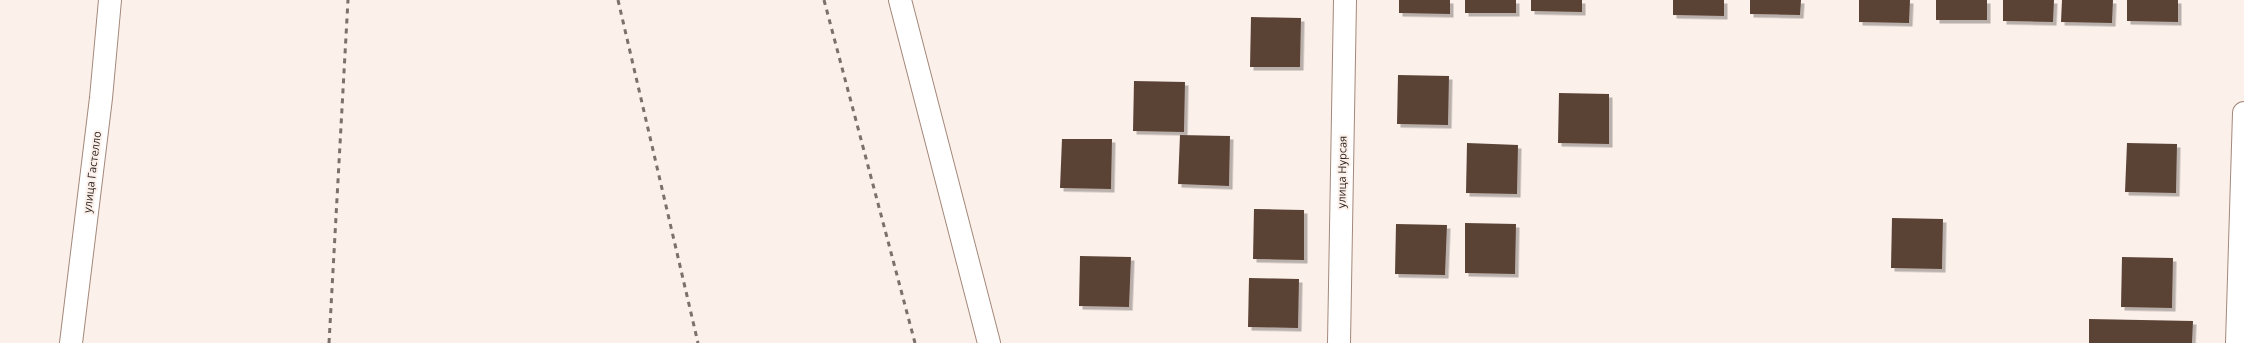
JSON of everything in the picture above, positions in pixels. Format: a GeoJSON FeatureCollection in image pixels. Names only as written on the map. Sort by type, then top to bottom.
{"type":"FeatureCollection","features":[{"type":"Feature","properties":{"kind":"street","name":"улица Гастелло"},"geometry":{"type":"LineString","coordinates":[[71,343],[100,106],[110,0]]}},
{"type":"Feature","properties":{"kind":"street"},"geometry":{"type":"LineString","coordinates":[[900,0],[990,343]]}},
{"type":"Feature","properties":{"kind":"street","name":"улица Нурсая"},"geometry":{"type":"LineString","coordinates":[[1339,343],[1345,0]]}},
{"type":"Feature","properties":{"kind":"street"},"geometry":{"type":"LineString","coordinates":[[2237,343],[2244,113]]}},
{"type":"Feature","properties":{"kind":"building"},"geometry":{"type":"Polygon","coordinates":[[[1399,0],[1450,0],[1450,14],[1399,13],[1399,0]]]}},
{"type":"Feature","properties":{"kind":"building"},"geometry":{"type":"Polygon","coordinates":[[[1465,0],[1516,0],[1516,13],[1465,13],[1465,0]]]}},
{"type":"Feature","properties":{"kind":"building"},"geometry":{"type":"Polygon","coordinates":[[[1531,0],[1582,0],[1582,12],[1531,11],[1531,0]]]}},
{"type":"Feature","properties":{"kind":"building"},"geometry":{"type":"Polygon","coordinates":[[[1673,0],[1724,0],[1724,16],[1673,15],[1673,0]]]}},
{"type":"Feature","properties":{"kind":"building"},"geometry":{"type":"Polygon","coordinates":[[[1750,0],[1801,0],[1800,15],[1750,14],[1750,0]]]}},
{"type":"Feature","properties":{"kind":"building"},"geometry":{"type":"Polygon","coordinates":[[[1859,0],[1910,0],[1909,23],[1859,22],[1859,0]]]}},
{"type":"Feature","properties":{"kind":"building"},"geometry":{"type":"Polygon","coordinates":[[[1936,0],[1987,0],[1987,20],[1936,20],[1936,0]]]}},
{"type":"Feature","properties":{"kind":"building"},"geometry":{"type":"Polygon","coordinates":[[[2003,0],[2054,0],[2053,22],[2003,21],[2003,0]]]}},
{"type":"Feature","properties":{"kind":"building"},"geometry":{"type":"Polygon","coordinates":[[[2062,0],[2113,0],[2112,23],[2061,22],[2062,0]]]}},
{"type":"Feature","properties":{"kind":"building"},"geometry":{"type":"Polygon","coordinates":[[[2127,0],[2178,0],[2178,22],[2127,21],[2127,0]]]}},
{"type":"Feature","properties":{"kind":"building"},"geometry":{"type":"Polygon","coordinates":[[[1251,17],[1301,18],[1300,67],[1250,67],[1251,17]]]}},
{"type":"Feature","properties":{"kind":"building"},"geometry":{"type":"Polygon","coordinates":[[[1398,75],[1449,76],[1448,125],[1397,124],[1398,75]]]}},
{"type":"Feature","properties":{"kind":"building"},"geometry":{"type":"Polygon","coordinates":[[[1134,81],[1185,82],[1184,132],[1133,131],[1134,81]]]}},
{"type":"Feature","properties":{"kind":"building"},"geometry":{"type":"Polygon","coordinates":[[[1559,93],[1609,94],[1609,144],[1558,143],[1559,93]]]}},
{"type":"Feature","properties":{"kind":"building"},"geometry":{"type":"Polygon","coordinates":[[[1180,135],[1230,136],[1229,186],[1178,184],[1180,135]]]}},
{"type":"Feature","properties":{"kind":"building"},"geometry":{"type":"Polygon","coordinates":[[[1062,139],[1112,139],[1111,189],[1060,188],[1062,139]]]}},
{"type":"Feature","properties":{"kind":"building"},"geometry":{"type":"Polygon","coordinates":[[[1467,143],[1518,145],[1517,194],[1466,193],[1467,143]]]}},
{"type":"Feature","properties":{"kind":"building"},"geometry":{"type":"Polygon","coordinates":[[[2127,143],[2177,144],[2176,193],[2125,192],[2127,143]]]}},
{"type":"Feature","properties":{"kind":"building"},"geometry":{"type":"Polygon","coordinates":[[[1254,209],[1304,210],[1304,260],[1253,259],[1254,209]]]}},
{"type":"Feature","properties":{"kind":"building"},"geometry":{"type":"Polygon","coordinates":[[[1892,218],[1943,219],[1942,269],[1891,268],[1892,218]]]}},
{"type":"Feature","properties":{"kind":"building"},"geometry":{"type":"Polygon","coordinates":[[[1465,223],[1516,224],[1515,274],[1465,273],[1465,223]]]}},
{"type":"Feature","properties":{"kind":"building"},"geometry":{"type":"Polygon","coordinates":[[[1396,224],[1447,225],[1445,275],[1395,274],[1396,224]]]}},
{"type":"Feature","properties":{"kind":"building"},"geometry":{"type":"Polygon","coordinates":[[[1080,256],[1131,257],[1129,307],[1079,306],[1080,256]]]}},
{"type":"Feature","properties":{"kind":"building"},"geometry":{"type":"Polygon","coordinates":[[[2122,257],[2173,258],[2172,308],[2121,307],[2122,257]]]}},
{"type":"Feature","properties":{"kind":"building"},"geometry":{"type":"Polygon","coordinates":[[[1249,278],[1299,279],[1298,328],[1248,327],[1249,278]]]}},
{"type":"Feature","properties":{"kind":"building"},"geometry":{"type":"Polygon","coordinates":[[[2089,319],[2193,321],[2192,343],[2089,343],[2089,319]]]}},
{"type":"Feature","properties":{"kind":"railway"},"geometry":{"type":"LineString","coordinates":[[329,343],[348,0]]}},
{"type":"Feature","properties":{"kind":"railway"},"geometry":{"type":"LineString","coordinates":[[618,0],[698,343]]}},
{"type":"Feature","properties":{"kind":"railway"},"geometry":{"type":"LineString","coordinates":[[824,0],[915,343]]}}]}
